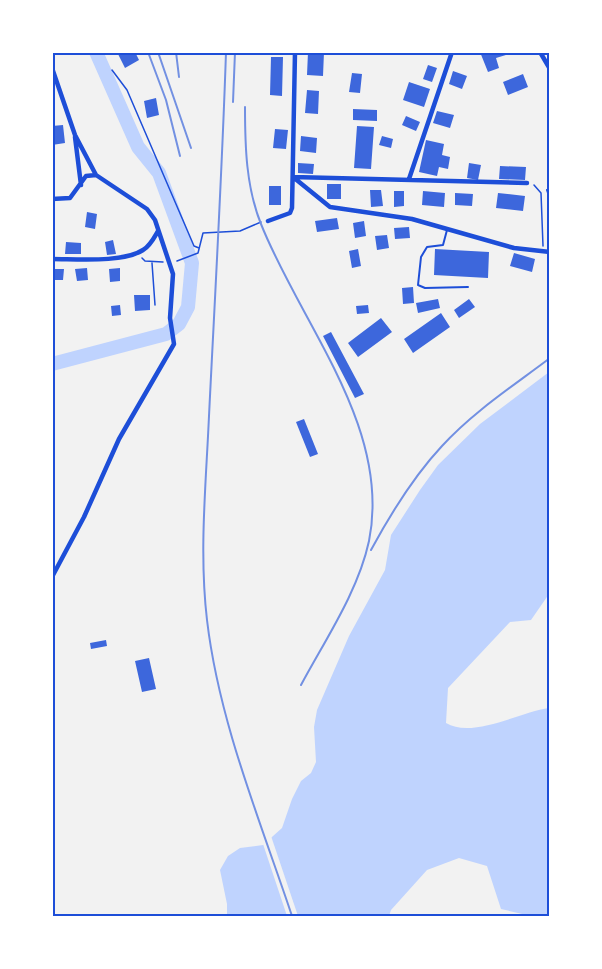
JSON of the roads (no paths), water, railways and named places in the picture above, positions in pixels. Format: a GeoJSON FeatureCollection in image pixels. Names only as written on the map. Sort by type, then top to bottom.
{"type":"FeatureCollection","features":[{"type":"Feature","properties":{"kind":"street"},"geometry":{"type":"LineString","coordinates":[[268,221],[290,213],[293,177],[295,52]]}},
{"type":"Feature","properties":{"kind":"street"},"geometry":{"type":"LineString","coordinates":[[409,178],[452,52]]}},
{"type":"Feature","properties":{"kind":"street"},"geometry":{"type":"LineString","coordinates":[[541,53],[549,69]]}},
{"type":"Feature","properties":{"kind":"street"},"geometry":{"type":"LineString","coordinates":[[52,68],[75,135],[96,175],[147,209],[155,220],[171,262],[173,285],[170,318],[174,344],[119,439],[84,517],[52,577]]}},
{"type":"Feature","properties":{"kind":"street"},"geometry":{"type":"LineString","coordinates":[[75,135],[81,185]]}},
{"type":"Feature","properties":{"kind":"street"},"geometry":{"type":"LineString","coordinates":[[52,199],[70,198],[86,176],[96,175]]}},
{"type":"Feature","properties":{"kind":"street"},"geometry":{"type":"LineString","coordinates":[[293,177],[386,181],[409,178],[527,183]]}},
{"type":"Feature","properties":{"kind":"street"},"geometry":{"type":"LineString","coordinates":[[293,177],[330,207],[412,219],[514,248],[549,252]]}},
{"type":"Feature","properties":{"kind":"street"},"geometry":{"type":"LineString","coordinates":[[52,259],[91,259],[137,253],[149,245],[158,231]]}},
{"type":"Feature","properties":{"kind":"lane"},"geometry":{"type":"LineString","coordinates":[[547,189],[549,199]]}},
{"type":"Feature","properties":{"kind":"lane"},"geometry":{"type":"LineString","coordinates":[[447,230],[443,245],[427,247],[421,257],[418,285],[425,288],[468,286]]}},
{"type":"Feature","properties":{"kind":"water"},"geometry":{"type":"Polygon","coordinates":[[[549,372],[549,594],[531,620],[510,622],[448,688],[446,723],[469,728],[549,708],[549,916],[531,916],[501,909],[487,866],[459,858],[427,870],[391,910],[389,916],[227,916],[227,904],[220,870],[228,856],[240,848],[263,845],[282,828],[301,781],[311,773],[316,762],[314,727],[317,710],[349,636],[385,570],[391,535],[438,465],[480,424],[549,372]]]}},
{"type":"Feature","properties":{"kind":"waterway"},"geometry":{"type":"LineString","coordinates":[[52,364],[166,334],[179,324],[188,307],[192,263],[159,173],[138,147],[96,52]]}},
{"type":"Feature","properties":{"kind":"railway"},"geometry":{"type":"LineString","coordinates":[[148,52],[166,100],[180,156]]}},
{"type":"Feature","properties":{"kind":"railway"},"geometry":{"type":"LineString","coordinates":[[158,52],[191,148]]}},
{"type":"Feature","properties":{"kind":"railway"},"geometry":{"type":"LineString","coordinates":[[176,52],[179,77]]}},
{"type":"Feature","properties":{"kind":"railway"},"geometry":{"type":"LineString","coordinates":[[226,52],[204,518],[205,594],[207,620],[221,696],[242,770],[292,916]]}},
{"type":"Feature","properties":{"kind":"railway"},"geometry":{"type":"LineString","coordinates":[[233,102],[235,52]]}},
{"type":"Feature","properties":{"kind":"railway"},"geometry":{"type":"LineString","coordinates":[[245,107],[247,166],[256,210],[278,261],[338,377],[355,417],[367,457],[373,499],[369,541],[357,579],[301,685]]}},
{"type":"Feature","properties":{"kind":"railway"},"geometry":{"type":"LineString","coordinates":[[371,550],[403,496],[442,446],[480,411],[550,358]]}}]}
